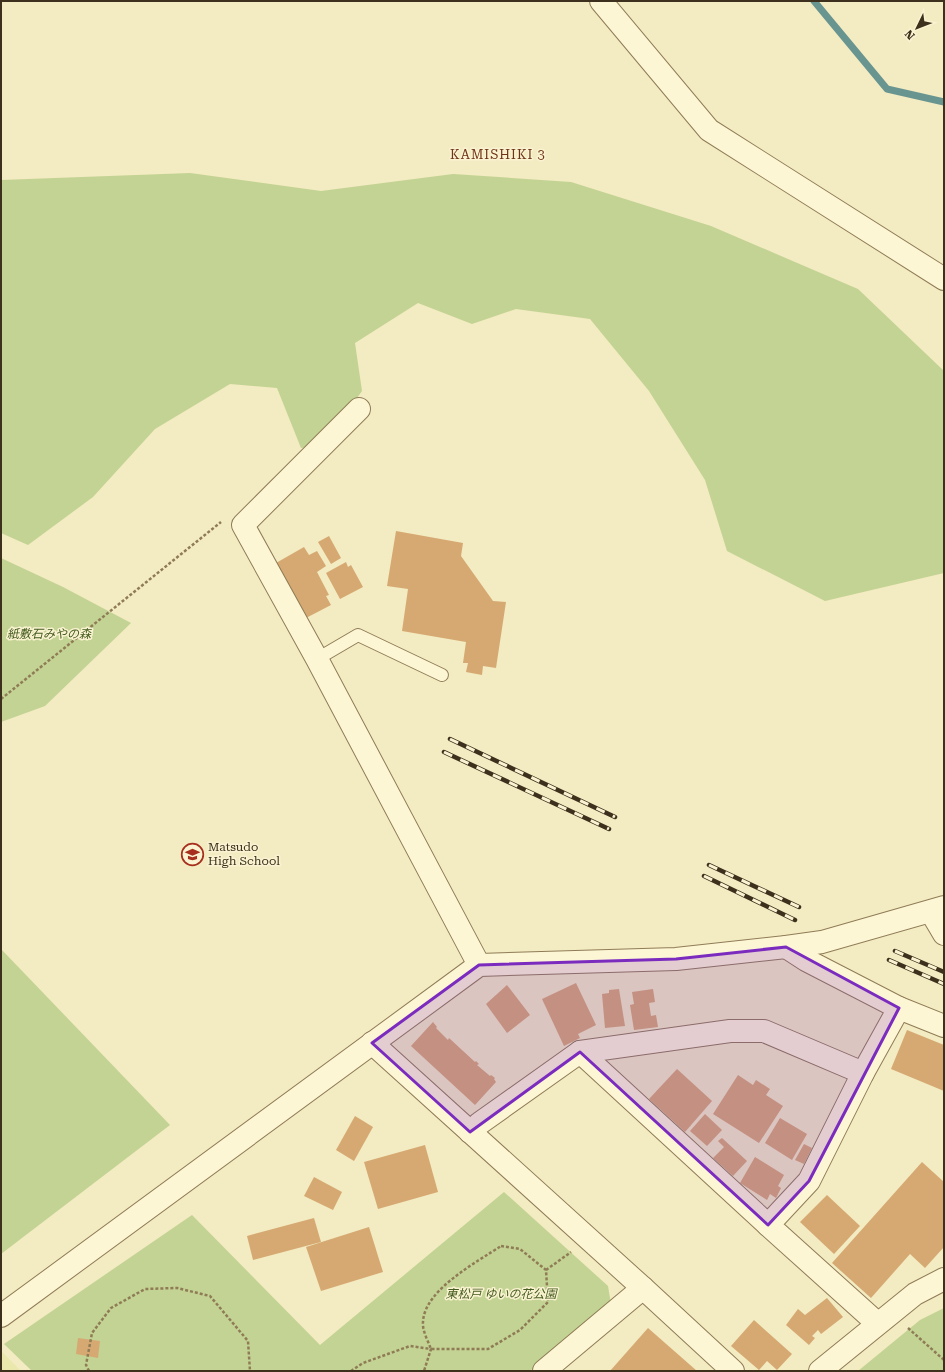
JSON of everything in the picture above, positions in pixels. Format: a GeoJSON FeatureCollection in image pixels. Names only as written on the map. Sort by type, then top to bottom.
{"type":"FeatureCollection","features":[{"type":"Feature","properties":{"kind":"street"},"geometry":{"type":"LineString","coordinates":[[601,1],[709,130],[944,279]]}},
{"type":"Feature","properties":{"kind":"street"},"geometry":{"type":"LineString","coordinates":[[359,409],[243,525],[317,659],[479,965]]}},
{"type":"Feature","properties":{"kind":"street"},"geometry":{"type":"LineString","coordinates":[[1,1316],[479,965],[676,959],[786,947],[822,942],[937,910],[944,934]]}},
{"type":"Feature","properties":{"kind":"street"},"geometry":{"type":"LineString","coordinates":[[786,947],[806,960],[899,1008],[944,1026]]}},
{"type":"Feature","properties":{"kind":"street"},"geometry":{"type":"LineString","coordinates":[[768,1226],[809,1181],[863,1074],[899,1008]]}},
{"type":"Feature","properties":{"kind":"street"},"geometry":{"type":"LineString","coordinates":[[470,1132],[480,1123],[580,1052],[730,1031],[764,1031],[863,1074]]}},
{"type":"Feature","properties":{"kind":"street"},"geometry":{"type":"LineString","coordinates":[[372,1043],[733,1371]]}},
{"type":"Feature","properties":{"kind":"street"},"geometry":{"type":"LineString","coordinates":[[580,1052],[768,1226],[877,1323]]}},
{"type":"Feature","properties":{"kind":"street"},"geometry":{"type":"LineString","coordinates":[[820,1371],[877,1323],[915,1294],[944,1279]]}},
{"type":"Feature","properties":{"kind":"street"},"geometry":{"type":"LineString","coordinates":[[544,1371],[643,1288]]}},
{"type":"Feature","properties":{"kind":"lane"},"geometry":{"type":"LineString","coordinates":[[317,659],[358,635],[442,675]]}},
{"type":"Feature","properties":{"kind":"path"},"geometry":{"type":"LineString","coordinates":[[1,699],[221,522],[243,525]]}},
{"type":"Feature","properties":{"kind":"path"},"geometry":{"type":"LineString","coordinates":[[351,1371],[363,1363],[410,1346],[430,1349],[488,1349],[520,1330],[548,1302],[546,1270],[520,1249],[501,1246],[445,1286],[430,1301],[422,1322],[430,1349],[424,1371]]}},
{"type":"Feature","properties":{"kind":"path"},"geometry":{"type":"LineString","coordinates":[[546,1270],[576,1248]]}},
{"type":"Feature","properties":{"kind":"path"},"geometry":{"type":"LineString","coordinates":[[89,1371],[86,1365],[92,1333],[111,1308],[145,1289],[177,1288],[210,1296],[248,1342],[250,1371]]}},
{"type":"Feature","properties":{"kind":"path"},"geometry":{"type":"LineString","coordinates":[[906,1326],[944,1360]]}},
{"type":"Feature","properties":{"kind":"highlighted area"},"geometry":{"type":"Polygon","coordinates":[[[786,947],[899,1008],[809,1181],[768,1225],[580,1052],[470,1132],[372,1043],[479,965],[676,959],[786,947]]]}},
{"type":"Feature","properties":{"kind":"shaded area"},"geometry":{"type":"Polygon","coordinates":[[[1,1351],[21,1371],[1,1371],[1,1351]]]}},
{"type":"Feature","properties":{"kind":"green space"},"geometry":{"type":"Polygon","coordinates":[[[190,173],[321,191],[453,174],[571,182],[711,226],[858,289],[944,371],[944,573],[825,601],[727,551],[705,480],[649,391],[590,319],[516,309],[472,324],[418,303],[355,343],[362,391],[323,445],[301,448],[277,388],[230,384],[155,429],[93,497],[28,545],[1,533],[1,180],[190,173]]]}},
{"type":"Feature","properties":{"kind":"green space","name":"紙敷石みやの森"},"geometry":{"type":"Polygon","coordinates":[[[1,558],[63,587],[131,623],[45,706],[1,722],[1,558]]]}},
{"type":"Feature","properties":{"kind":"green space"},"geometry":{"type":"Polygon","coordinates":[[[1,949],[170,1125],[1,1254],[1,949]]]}},
{"type":"Feature","properties":{"kind":"green space","name":"東松戸 ゆいの花公園"},"geometry":{"type":"Polygon","coordinates":[[[504,1192],[608,1286],[611,1304],[530,1371],[32,1371],[4,1344],[192,1215],[320,1345],[504,1192]]]}},
{"type":"Feature","properties":{"kind":"green space"},"geometry":{"type":"Polygon","coordinates":[[[944,1308],[944,1371],[858,1371],[920,1320],[944,1308]]]}},
{"type":"Feature","properties":{"kind":"building"},"geometry":{"type":"Polygon","coordinates":[[[396,531],[463,543],[461,556],[493,601],[506,602],[496,668],[483,666],[482,675],[466,672],[468,663],[463,663],[466,642],[402,631],[408,589],[387,586],[396,531]]]}},
{"type":"Feature","properties":{"kind":"building"},"geometry":{"type":"Polygon","coordinates":[[[329,536],[341,558],[331,564],[318,542],[329,536]]]}},
{"type":"Feature","properties":{"kind":"building"},"geometry":{"type":"Polygon","coordinates":[[[304,547],[309,555],[317,551],[326,566],[317,572],[329,595],[326,596],[331,605],[306,618],[276,563],[304,547]]]}},
{"type":"Feature","properties":{"kind":"building"},"geometry":{"type":"Polygon","coordinates":[[[346,562],[348,567],[351,565],[363,587],[340,599],[326,573],[346,562]]]}},
{"type":"Feature","properties":{"kind":"building"},"geometry":{"type":"Polygon","coordinates":[[[576,983],[596,1025],[578,1034],[580,1038],[564,1046],[542,999],[576,983]]]}},
{"type":"Feature","properties":{"kind":"building"},"geometry":{"type":"Polygon","coordinates":[[[507,985],[530,1015],[507,1033],[486,1004],[507,985]]]}},
{"type":"Feature","properties":{"kind":"building"},"geometry":{"type":"Polygon","coordinates":[[[619,989],[625,1026],[605,1028],[602,994],[609,993],[609,990],[619,989]]]}},
{"type":"Feature","properties":{"kind":"building"},"geometry":{"type":"Polygon","coordinates":[[[653,989],[655,1002],[649,1003],[651,1016],[656,1015],[658,1027],[634,1030],[630,1005],[634,1004],[632,992],[653,989]]]}},
{"type":"Feature","properties":{"kind":"building"},"geometry":{"type":"Polygon","coordinates":[[[433,1022],[437,1027],[436,1028],[448,1040],[449,1038],[479,1064],[477,1065],[490,1076],[491,1075],[495,1078],[494,1079],[496,1082],[475,1105],[411,1046],[433,1022]]]}},
{"type":"Feature","properties":{"kind":"building"},"geometry":{"type":"Polygon","coordinates":[[[907,1030],[944,1045],[944,1091],[891,1069],[907,1030]]]}},
{"type":"Feature","properties":{"kind":"building"},"geometry":{"type":"Polygon","coordinates":[[[677,1069],[712,1101],[685,1132],[649,1099],[677,1069]]]}},
{"type":"Feature","properties":{"kind":"building"},"geometry":{"type":"Polygon","coordinates":[[[738,1075],[753,1085],[756,1080],[770,1089],[766,1095],[783,1106],[759,1143],[713,1114],[738,1075]]]}},
{"type":"Feature","properties":{"kind":"building"},"geometry":{"type":"Polygon","coordinates":[[[705,1114],[722,1130],[707,1146],[690,1131],[705,1114]]]}},
{"type":"Feature","properties":{"kind":"building"},"geometry":{"type":"Polygon","coordinates":[[[355,1116],[373,1127],[354,1161],[336,1150],[355,1116]]]}},
{"type":"Feature","properties":{"kind":"building"},"geometry":{"type":"Polygon","coordinates":[[[780,1118],[807,1134],[792,1160],[765,1143],[780,1118]]]}},
{"type":"Feature","properties":{"kind":"building"},"geometry":{"type":"Polygon","coordinates":[[[722,1138],[747,1161],[733,1176],[713,1158],[724,1147],[718,1141],[722,1138]]]}},
{"type":"Feature","properties":{"kind":"building"},"geometry":{"type":"Polygon","coordinates":[[[804,1144],[812,1148],[804,1164],[795,1160],[804,1144]]]}},
{"type":"Feature","properties":{"kind":"building"},"geometry":{"type":"Polygon","coordinates":[[[425,1145],[438,1192],[378,1209],[364,1162],[425,1145]]]}},
{"type":"Feature","properties":{"kind":"building"},"geometry":{"type":"Polygon","coordinates":[[[755,1157],[784,1175],[778,1186],[781,1188],[776,1198],[770,1194],[767,1200],[740,1183],[755,1157]]]}},
{"type":"Feature","properties":{"kind":"building"},"geometry":{"type":"Polygon","coordinates":[[[922,1162],[944,1182],[944,1247],[925,1268],[910,1254],[871,1298],[832,1263],[922,1162]]]}},
{"type":"Feature","properties":{"kind":"building"},"geometry":{"type":"Polygon","coordinates":[[[314,1177],[342,1192],[333,1210],[304,1196],[314,1177]]]}},
{"type":"Feature","properties":{"kind":"building"},"geometry":{"type":"Polygon","coordinates":[[[827,1195],[860,1226],[834,1254],[800,1222],[827,1195]]]}},
{"type":"Feature","properties":{"kind":"building"},"geometry":{"type":"Polygon","coordinates":[[[314,1218],[321,1242],[253,1260],[247,1236],[314,1218]]]}},
{"type":"Feature","properties":{"kind":"building"},"geometry":{"type":"Polygon","coordinates":[[[369,1227],[383,1272],[321,1291],[306,1247],[369,1227]]]}},
{"type":"Feature","properties":{"kind":"building"},"geometry":{"type":"Polygon","coordinates":[[[827,1298],[843,1317],[821,1334],[818,1330],[812,1336],[815,1338],[809,1345],[786,1325],[798,1309],[805,1315],[827,1298]]]}},
{"type":"Feature","properties":{"kind":"building"},"geometry":{"type":"Polygon","coordinates":[[[754,1320],[792,1354],[777,1370],[767,1361],[759,1370],[731,1346],[754,1320]]]}},
{"type":"Feature","properties":{"kind":"building"},"geometry":{"type":"Polygon","coordinates":[[[648,1328],[697,1371],[610,1371],[648,1328]]]}},
{"type":"Feature","properties":{"kind":"building"},"geometry":{"type":"Polygon","coordinates":[[[78,1338],[100,1341],[98,1358],[76,1354],[78,1338]]]}},
{"type":"Feature","properties":{"kind":"waterway"},"geometry":{"type":"LineString","coordinates":[[814,1],[887,89],[944,102]]}},
{"type":"Feature","properties":{"kind":"railway"},"geometry":{"type":"LineString","coordinates":[[450,739],[615,817]]}},
{"type":"Feature","properties":{"kind":"railway"},"geometry":{"type":"LineString","coordinates":[[444,752],[609,829]]}},
{"type":"Feature","properties":{"kind":"railway"},"geometry":{"type":"LineString","coordinates":[[709,865],[799,907]]}},
{"type":"Feature","properties":{"kind":"railway"},"geometry":{"type":"LineString","coordinates":[[704,876],[795,920]]}},
{"type":"Feature","properties":{"kind":"railway"},"geometry":{"type":"LineString","coordinates":[[895,951],[944,972]]}},
{"type":"Feature","properties":{"kind":"railway"},"geometry":{"type":"LineString","coordinates":[[889,960],[944,984]]}},
{"type":"Feature","properties":{"kind":"place","name":"Matsudo High School"},"geometry":{"type":"Point","coordinates":[192,854]}},
{"type":"Feature","properties":{"kind":"district","name":"KAMISHIKI 3"},"geometry":{"type":"Point","coordinates":[498,154]}}]}
